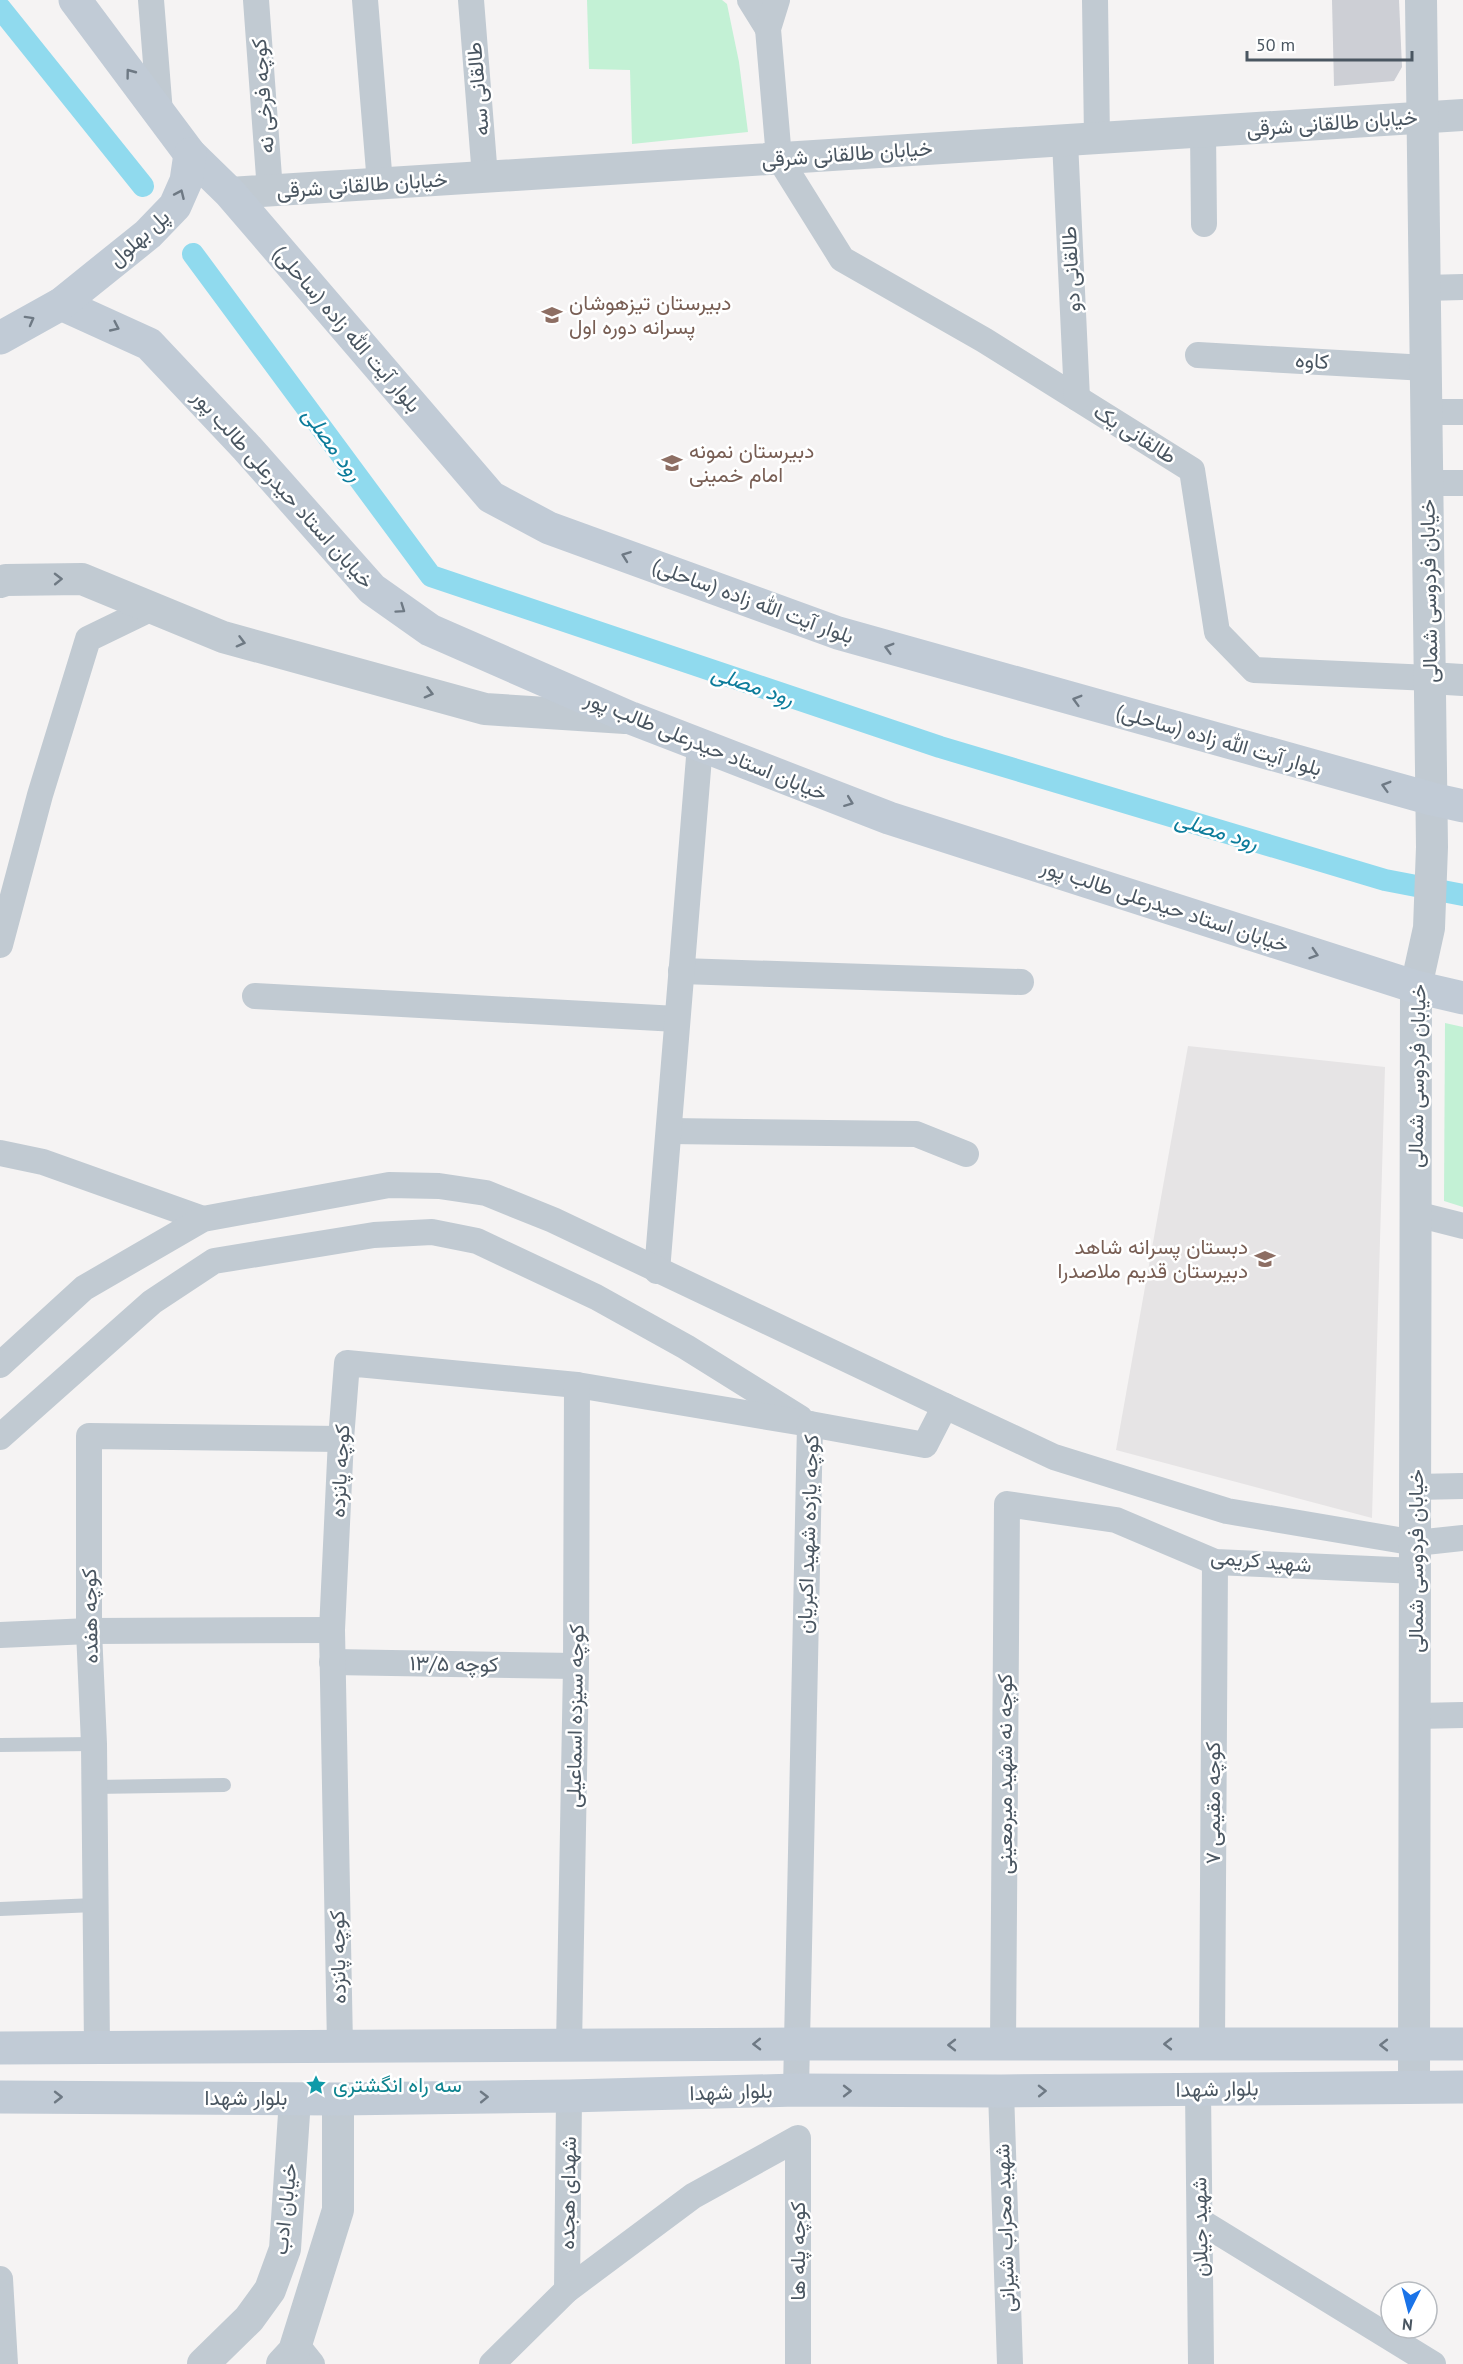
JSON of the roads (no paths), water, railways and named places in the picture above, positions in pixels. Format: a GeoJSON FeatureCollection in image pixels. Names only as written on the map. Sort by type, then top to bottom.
{"type":"FeatureCollection","features":[{"type":"Feature","properties":{"kind":"main road","name":"بلوار آیت الله زاده (ساحلی)"},"geometry":{"type":"LineString","coordinates":[[75,0],[190,154],[230,194],[491,496],[549,528],[838,633],[1447,803]]}},
{"type":"Feature","properties":{"kind":"main road","name":"پل بهلول"},"geometry":{"type":"LineString","coordinates":[[0,338],[61,304],[148,234],[175,206],[186,181],[190,154]]}},
{"type":"Feature","properties":{"kind":"main road","name":"خیابان استاد حیدرعلی طالب پور"},"geometry":{"type":"LineString","coordinates":[[61,304],[149,344],[247,448],[372,589],[430,630],[631,718],[889,818],[1416,987],[1463,998]]}},
{"type":"Feature","properties":{"kind":"main road","name":"بلوار شهدا"},"geometry":{"type":"LineString","coordinates":[[0,2048],[796,2044],[1463,2044]]}},
{"type":"Feature","properties":{"kind":"main road","name":"بلوار شهدا"},"geometry":{"type":"LineString","coordinates":[[0,2097],[338,2099],[796,2090],[1001,2091],[1463,2087]]}},
{"type":"Feature","properties":{"kind":"street"},"geometry":{"type":"LineString","coordinates":[[151,0],[160,113]]}},
{"type":"Feature","properties":{"kind":"street","name":"کوچه فرخی نه"},"geometry":{"type":"LineString","coordinates":[[256,0],[270,191]]}},
{"type":"Feature","properties":{"kind":"street"},"geometry":{"type":"LineString","coordinates":[[365,0],[380,184]]}},
{"type":"Feature","properties":{"kind":"street","name":"طالقانی سه"},"geometry":{"type":"LineString","coordinates":[[471,0],[485,177]]}},
{"type":"Feature","properties":{"kind":"street"},"geometry":{"type":"LineString","coordinates":[[750,0],[768,29]]}},
{"type":"Feature","properties":{"kind":"street"},"geometry":{"type":"LineString","coordinates":[[777,0],[768,29],[779,158]]}},
{"type":"Feature","properties":{"kind":"street"},"geometry":{"type":"LineString","coordinates":[[1095,0],[1097,138]]}},
{"type":"Feature","properties":{"kind":"street","name":"خیابان فردوسی شمالی"},"geometry":{"type":"LineString","coordinates":[[1414,2087],[1416,2044],[1416,987],[1429,928],[1432,847],[1447,803],[1430,678],[1421,0]]}},
{"type":"Feature","properties":{"kind":"street","name":"خیابان طالقانی شرقی"},"geometry":{"type":"LineString","coordinates":[[230,194],[1463,115]]}},
{"type":"Feature","properties":{"kind":"street"},"geometry":{"type":"LineString","coordinates":[[1203,132],[1204,224]]}},
{"type":"Feature","properties":{"kind":"street","name":"طالقانی دو"},"geometry":{"type":"LineString","coordinates":[[1065,141],[1077,398]]}},
{"type":"Feature","properties":{"kind":"street","name":"طالقانی یک"},"geometry":{"type":"LineString","coordinates":[[779,158],[842,259],[984,340],[1192,470],[1217,632],[1254,670],[1430,678]]}},
{"type":"Feature","properties":{"kind":"street"},"geometry":{"type":"LineString","coordinates":[[1425,288],[1463,287]]}},
{"type":"Feature","properties":{"kind":"street","name":"کاوه"},"geometry":{"type":"LineString","coordinates":[[1198,355],[1426,368]]}},
{"type":"Feature","properties":{"kind":"street"},"geometry":{"type":"LineString","coordinates":[[1426,412],[1463,412]]}},
{"type":"Feature","properties":{"kind":"street"},"geometry":{"type":"LineString","coordinates":[[1427,483],[1463,483]]}},
{"type":"Feature","properties":{"kind":"street"},"geometry":{"type":"LineString","coordinates":[[0,582],[82,579],[223,637],[485,709],[631,718]]}},
{"type":"Feature","properties":{"kind":"street"},"geometry":{"type":"LineString","coordinates":[[0,945],[40,795],[88,639],[153,608]]}},
{"type":"Feature","properties":{"kind":"street"},"geometry":{"type":"LineString","coordinates":[[1430,678],[1463,680]]}},
{"type":"Feature","properties":{"kind":"street"},"geometry":{"type":"LineString","coordinates":[[657,1271],[700,745]]}},
{"type":"Feature","properties":{"kind":"street"},"geometry":{"type":"LineString","coordinates":[[681,971],[1021,982]]}},
{"type":"Feature","properties":{"kind":"street"},"geometry":{"type":"LineString","coordinates":[[255,996],[677,1019]]}},
{"type":"Feature","properties":{"kind":"street"},"geometry":{"type":"LineString","coordinates":[[669,1131],[916,1134],[966,1154]]}},
{"type":"Feature","properties":{"kind":"street"},"geometry":{"type":"LineString","coordinates":[[0,1153],[43,1162],[203,1219]]}},
{"type":"Feature","properties":{"kind":"street"},"geometry":{"type":"LineString","coordinates":[[0,1365],[84,1288],[203,1219],[389,1185],[439,1186],[486,1193],[553,1220],[1054,1457],[1227,1511],[1416,1557],[1463,1538]]}},
{"type":"Feature","properties":{"kind":"street"},"geometry":{"type":"LineString","coordinates":[[1416,1214],[1463,1226]]}},
{"type":"Feature","properties":{"kind":"street"},"geometry":{"type":"LineString","coordinates":[[0,1437],[152,1302],[214,1261],[374,1235],[432,1232],[477,1241],[596,1297],[686,1347],[810,1424]]}},
{"type":"Feature","properties":{"kind":"street","name":"کوچه پانزده"},"geometry":{"type":"LineString","coordinates":[[340,2046],[332,1630],[347,1363],[577,1385],[810,1424]]}},
{"type":"Feature","properties":{"kind":"street","name":"کوچه سیزده اسماعیلی"},"geometry":{"type":"LineString","coordinates":[[569,2046],[576,1666],[577,1385]]}},
{"type":"Feature","properties":{"kind":"street","name":"کوچه یازده شهید اکبریان"},"geometry":{"type":"LineString","coordinates":[[796,2090],[810,1424],[925,1445],[945,1406]]}},
{"type":"Feature","properties":{"kind":"street","name":"کوچه هفده"},"geometry":{"type":"LineString","coordinates":[[97,2048],[89,1436],[341,1440]]}},
{"type":"Feature","properties":{"kind":"street"},"geometry":{"type":"LineString","coordinates":[[1416,1487],[1463,1486]]}},
{"type":"Feature","properties":{"kind":"street","name":"شهید کریمی"},"geometry":{"type":"LineString","coordinates":[[1007,1504],[1116,1520],[1215,1562],[1416,1557]]}},
{"type":"Feature","properties":{"kind":"street","name":"کوچه نه شهید میرمعینی"},"geometry":{"type":"LineString","coordinates":[[1004,2045],[1007,1504]]}},
{"type":"Feature","properties":{"kind":"street","name":"کوچه مقیمی ۷"},"geometry":{"type":"LineString","coordinates":[[1212,2044],[1215,1562]]}},
{"type":"Feature","properties":{"kind":"street"},"geometry":{"type":"LineString","coordinates":[[0,1635],[90,1631],[332,1630]]}},
{"type":"Feature","properties":{"kind":"street","name":"کوچه ۱۳/۵"},"geometry":{"type":"LineString","coordinates":[[332,1662],[576,1666]]}},
{"type":"Feature","properties":{"kind":"street"},"geometry":{"type":"LineString","coordinates":[[1416,1716],[1463,1715]]}},
{"type":"Feature","properties":{"kind":"street","name":"شهید جیلان"},"geometry":{"type":"LineString","coordinates":[[1198,2090],[1201,2364]]}},
{"type":"Feature","properties":{"kind":"street","name":"شهید محراب شیرانی"},"geometry":{"type":"LineString","coordinates":[[1001,2091],[1010,2364]]}},
{"type":"Feature","properties":{"kind":"street","name":"شهدای هجده"},"geometry":{"type":"LineString","coordinates":[[567,2290],[569,2096]]}},
{"type":"Feature","properties":{"kind":"street","name":"خیابان ادب"},"geometry":{"type":"LineString","coordinates":[[203,2364],[249,2319],[270,2290],[285,2249],[295,2099]]}},
{"type":"Feature","properties":{"kind":"street","name":"خیابان ادب"},"geometry":{"type":"LineString","coordinates":[[297,2357],[338,2210],[338,2099]]}},
{"type":"Feature","properties":{"kind":"street","name":"کوچه پله ها"},"geometry":{"type":"LineString","coordinates":[[567,2290],[693,2196],[798,2138],[798,2364]]}},
{"type":"Feature","properties":{"kind":"street"},"geometry":{"type":"LineString","coordinates":[[1200,2221],[1433,2364]]}},
{"type":"Feature","properties":{"kind":"street"},"geometry":{"type":"LineString","coordinates":[[0,2279],[4,2364]]}},
{"type":"Feature","properties":{"kind":"street"},"geometry":{"type":"LineString","coordinates":[[492,2364],[567,2290]]}},
{"type":"Feature","properties":{"kind":"lane"},"geometry":{"type":"LineString","coordinates":[[0,1745],[94,1744]]}},
{"type":"Feature","properties":{"kind":"lane"},"geometry":{"type":"LineString","coordinates":[[94,1787],[224,1785]]}},
{"type":"Feature","properties":{"kind":"lane"},"geometry":{"type":"LineString","coordinates":[[0,1909],[96,1905]]}},
{"type":"Feature","properties":{"kind":"waterway","name":"رود مصلی"},"geometry":{"type":"LineString","coordinates":[[0,8],[143,186]]}},
{"type":"Feature","properties":{"kind":"waterway","name":"رود مصلی"},"geometry":{"type":"LineString","coordinates":[[193,254],[431,576],[940,747],[1385,880],[1463,895]]}},
{"type":"Feature","properties":{"kind":"place","name":"دبیرستان تیزهوشان پسرانه دوره اول"},"geometry":{"type":"Point","coordinates":[552,315]}},
{"type":"Feature","properties":{"kind":"place","name":"دبیرستان نمونه امام خمینی"},"geometry":{"type":"Point","coordinates":[672,463]}},
{"type":"Feature","properties":{"kind":"place","name":"دبستان پسرانه شاهد دبیرستان قدیم ملاصدرا"},"geometry":{"type":"Point","coordinates":[1265,1259]}},
{"type":"Feature","properties":{"kind":"place","name":"سه راه انگشتری"},"geometry":{"type":"Point","coordinates":[316,2085]}}]}
